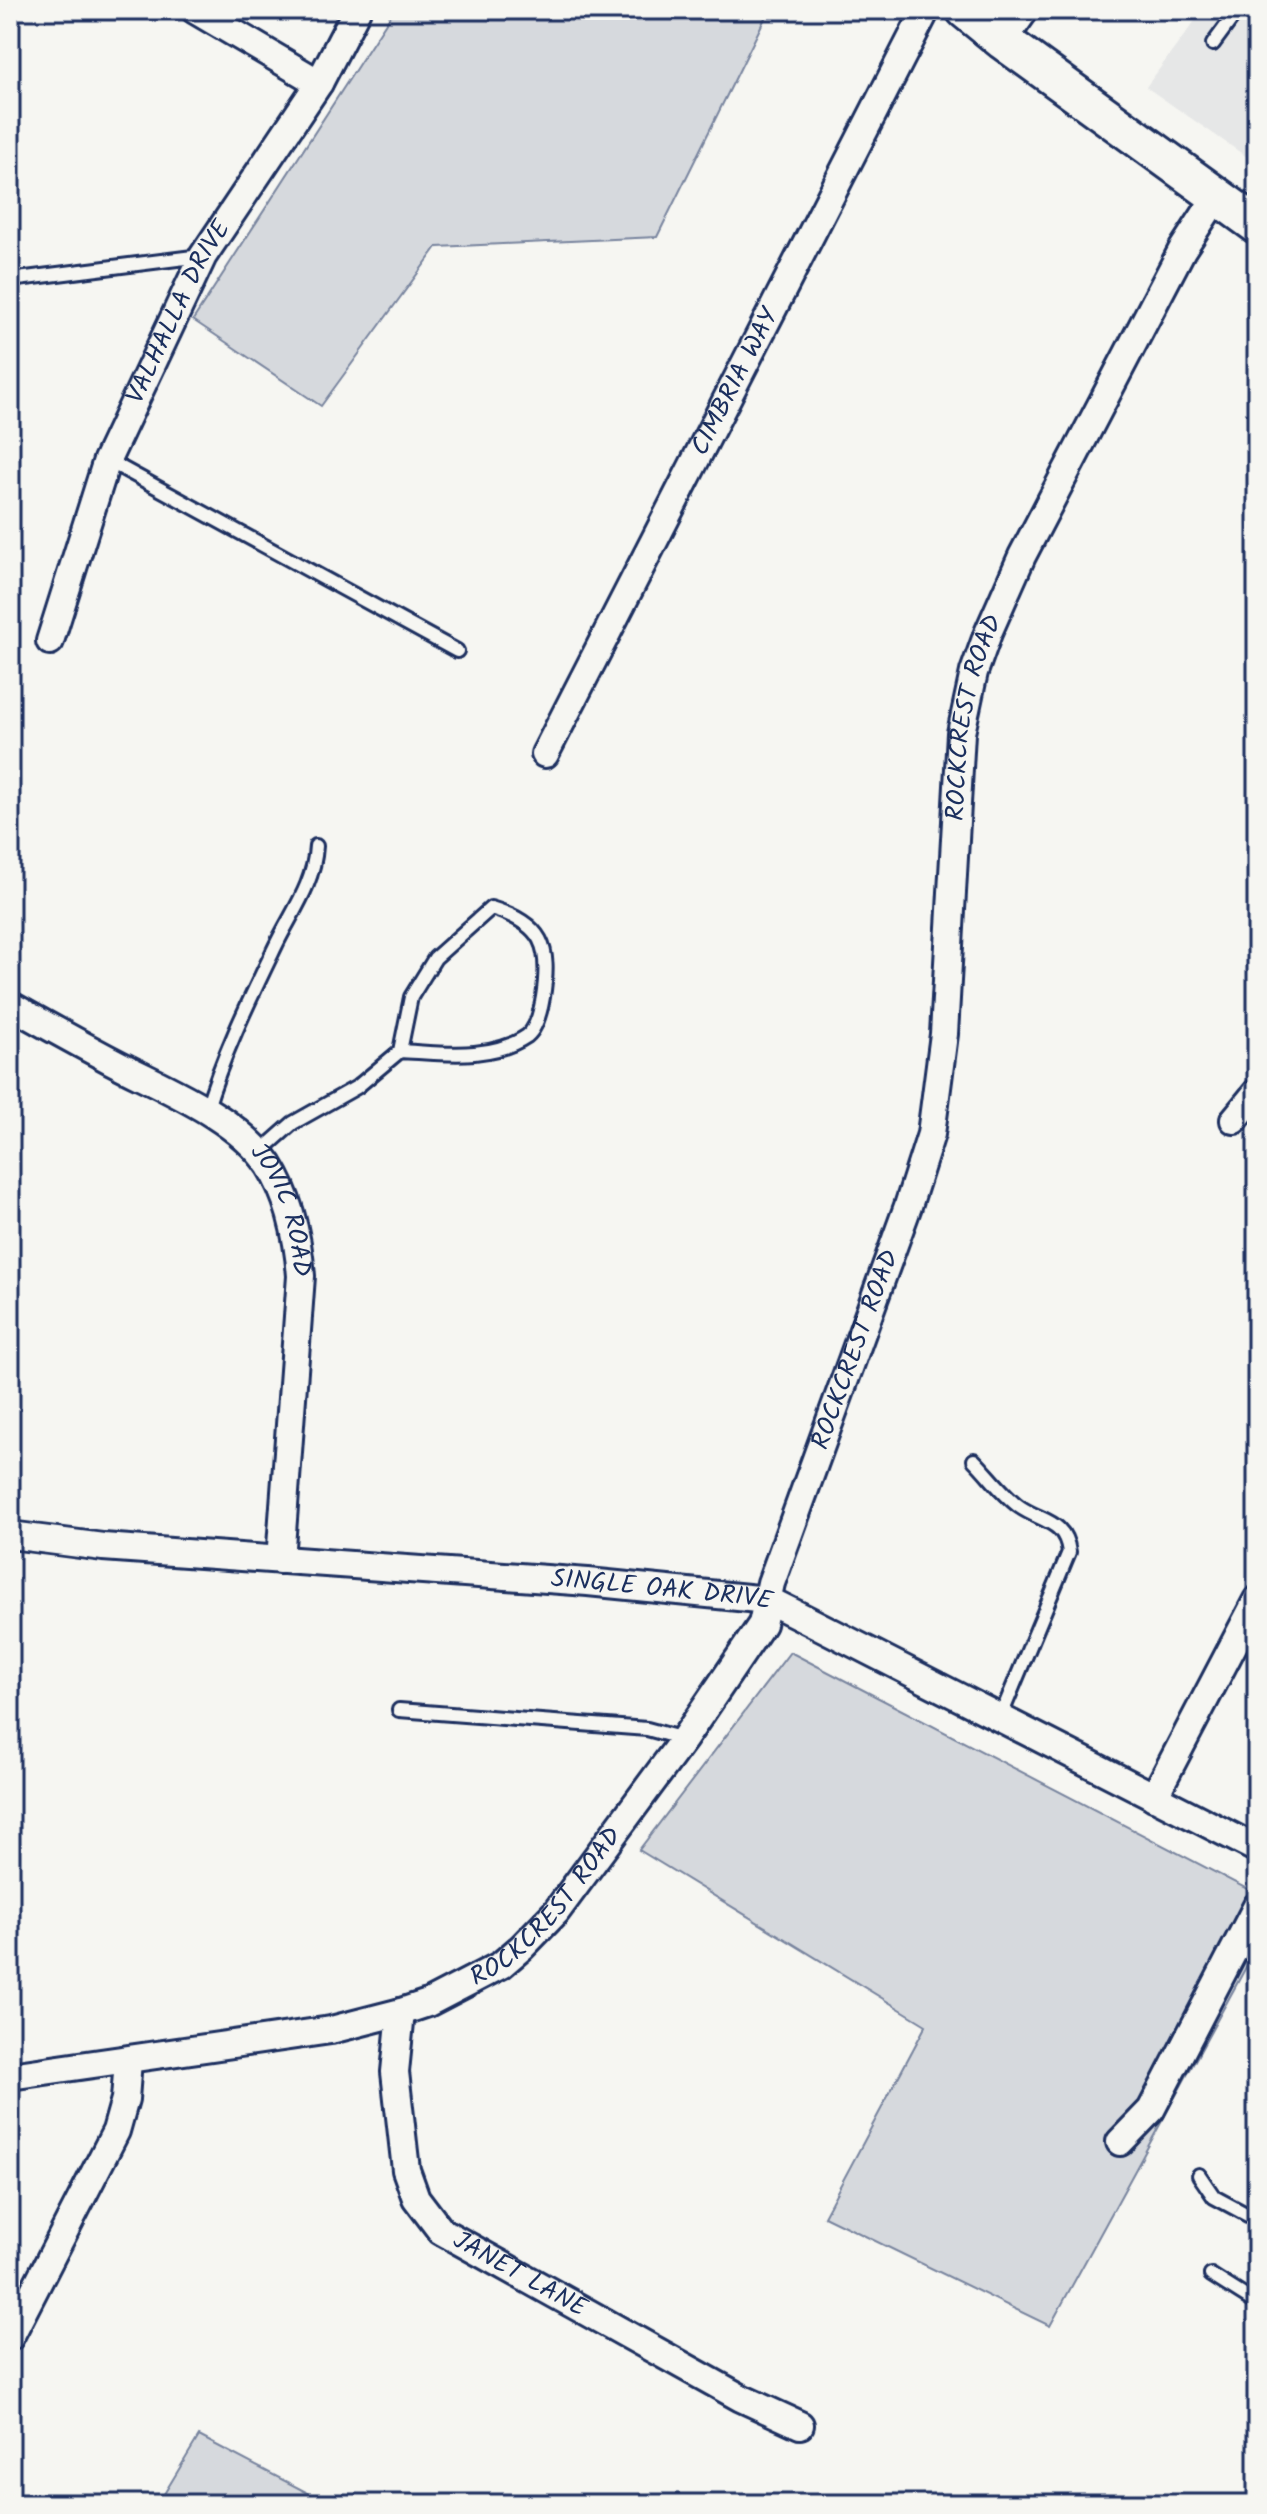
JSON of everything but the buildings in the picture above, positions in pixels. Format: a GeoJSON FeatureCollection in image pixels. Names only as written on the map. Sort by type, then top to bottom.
{"type":"FeatureCollection","features":[{"type":"Feature","properties":{"kind":"main road"},"geometry":{"type":"LineString","coordinates":[[965,10],[1003,41],[1257,225]]}},
{"type":"Feature","properties":{"kind":"street"},"geometry":{"type":"LineString","coordinates":[[195,10],[319,83]]}},
{"type":"Feature","properties":{"kind":"street","name":"VALHALLA DRIVE"},"geometry":{"type":"LineString","coordinates":[[50,641],[107,460],[203,256],[319,83],[357,10]]}},
{"type":"Feature","properties":{"kind":"street","name":"CIMBRIA WAY"},"geometry":{"type":"LineString","coordinates":[[545,754],[926,10]]}},
{"type":"Feature","properties":{"kind":"street"},"geometry":{"type":"LineString","coordinates":[[1003,41],[1025,10]]}},
{"type":"Feature","properties":{"kind":"street","name":"ROCKCREST ROAD"},"geometry":{"type":"LineString","coordinates":[[10,2076],[331,2030],[401,2012],[463,1986],[501,1965],[556,1912],[684,1739],[757,1633],[762,1624],[769,1587],[908,1206],[931,1134],[944,1034],[961,733],[974,672],[1022,556],[1182,250],[1217,196]]}},
{"type":"Feature","properties":{"kind":"street","name":"JOVIC ROAD"},"geometry":{"type":"LineString","coordinates":[[10,1005],[206,1111],[259,1153],[280,1186],[298,1239],[301,1276],[280,1560]]}},
{"type":"Feature","properties":{"kind":"street"},"geometry":{"type":"LineString","coordinates":[[1234,1120],[1257,1092]]}},
{"type":"Feature","properties":{"kind":"street","name":"SINGLE OAK DRIVE"},"geometry":{"type":"LineString","coordinates":[[10,1535],[103,1547],[732,1595],[767,1602],[1257,1849]]}},
{"type":"Feature","properties":{"kind":"street"},"geometry":{"type":"LineString","coordinates":[[1154,1797],[1257,1600]]}},
{"type":"Feature","properties":{"kind":"street"},"geometry":{"type":"LineString","coordinates":[[1120,2142],[1151,2110],[1257,1906]]}},
{"type":"Feature","properties":{"kind":"street","name":"JANET LANE"},"geometry":{"type":"LineString","coordinates":[[401,2012],[395,2072],[406,2170],[416,2198],[441,2231],[741,2398],[800,2425]]}},
{"type":"Feature","properties":{"kind":"street"},"geometry":{"type":"LineString","coordinates":[[10,2337],[116,2131],[125,2099],[128,2060]]}},
{"type":"Feature","properties":{"kind":"lane"},"geometry":{"type":"LineString","coordinates":[[1213,44],[1238,10]]}},
{"type":"Feature","properties":{"kind":"lane"},"geometry":{"type":"LineString","coordinates":[[10,280],[203,256]]}},
{"type":"Feature","properties":{"kind":"lane"},"geometry":{"type":"LineString","coordinates":[[107,460],[457,651]]}},
{"type":"Feature","properties":{"kind":"lane"},"geometry":{"type":"LineString","coordinates":[[206,1111],[228,1049],[310,882],[316,846]]}},
{"type":"Feature","properties":{"kind":"lane"},"geometry":{"type":"LineString","coordinates":[[259,1153],[293,1123],[357,1087],[400,1051],[411,997],[435,958],[491,908],[510,914],[531,928],[546,949],[546,978],[541,1011],[530,1034],[508,1046],[478,1054],[400,1051]]}},
{"type":"Feature","properties":{"kind":"lane"},"geometry":{"type":"LineString","coordinates":[[974,1460],[1018,1506],[1058,1527],[1067,1539],[1069,1552],[1000,1718]]}},
{"type":"Feature","properties":{"kind":"lane"},"geometry":{"type":"LineString","coordinates":[[399,1710],[647,1729],[684,1739]]}},
{"type":"Feature","properties":{"kind":"lane"},"geometry":{"type":"LineString","coordinates":[[1199,2175],[1214,2197],[1257,2220]]}},
{"type":"Feature","properties":{"kind":"lane"},"geometry":{"type":"LineString","coordinates":[[1211,2275],[1257,2304]]}},
{"type":"Feature","properties":{"kind":"shaded area"},"geometry":{"type":"Polygon","coordinates":[[[394,10],[769,10],[657,237],[437,247],[321,406],[193,320],[394,10]]]}},
{"type":"Feature","properties":{"kind":"shaded area"},"geometry":{"type":"Polygon","coordinates":[[[1203,10],[1257,10],[1257,164],[1146,87],[1203,10]]]}},
{"type":"Feature","properties":{"kind":"shaded area"},"geometry":{"type":"Polygon","coordinates":[[[790,1652],[1257,1894],[1257,1947],[1050,2326],[824,2216],[926,2025],[639,1850],[790,1652]]]}},
{"type":"Feature","properties":{"kind":"shaded area"},"geometry":{"type":"Polygon","coordinates":[[[199,2436],[329,2504],[158,2504],[199,2436]]]}}]}
